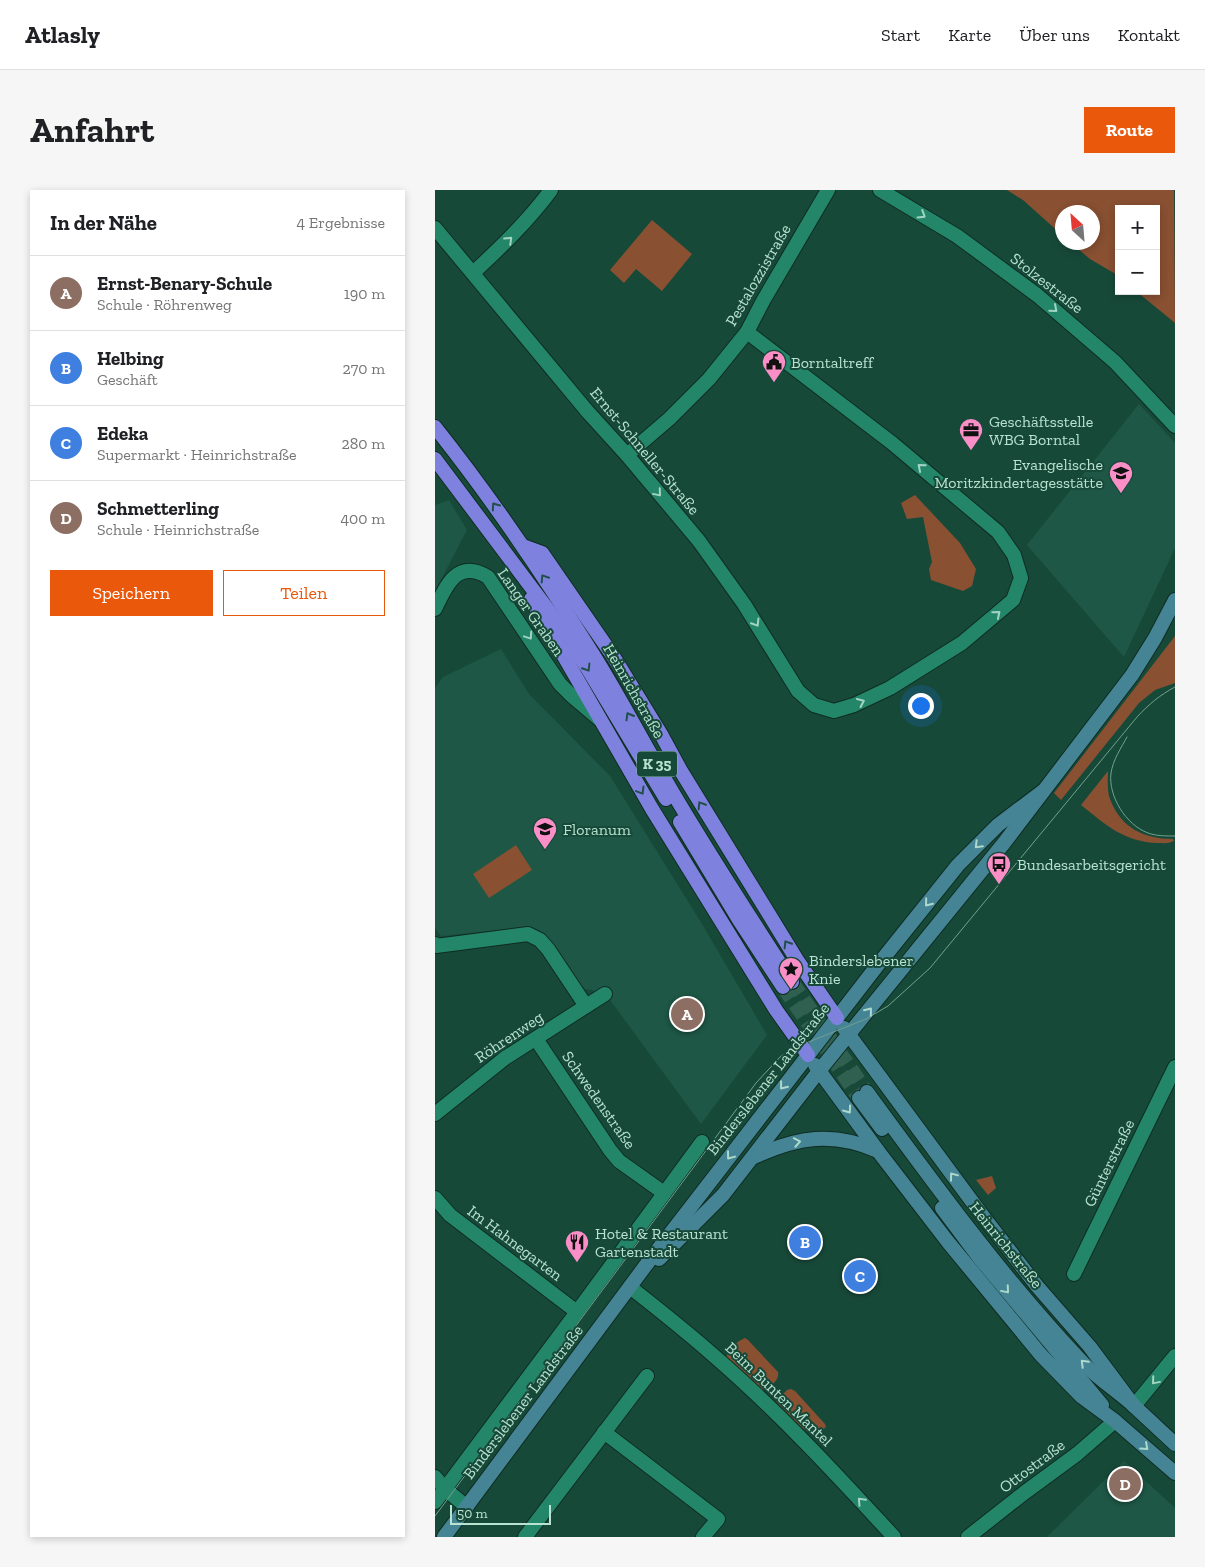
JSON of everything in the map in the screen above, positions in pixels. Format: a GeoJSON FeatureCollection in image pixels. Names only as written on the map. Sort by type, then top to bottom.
{"type":"FeatureCollection","features":[{"type":"Feature","properties":{"kind":"highway","name":"Heinrichstraße"},"geometry":{"type":"LineString","coordinates":[[435,427],[471,473],[523,546],[594,656],[673,793],[748,914],[787,984],[739,920],[586,666],[549,611],[435,459]]}},
{"type":"Feature","properties":{"kind":"highway","name":"K 35"},"geometry":{"type":"LineString","coordinates":[[523,546],[541,553],[613,656],[792,952],[837,1018]]}},
{"type":"Feature","properties":{"kind":"highway","name":"K 35"},"geometry":{"type":"LineString","coordinates":[[508,556],[599,719],[721,922],[785,1023],[808,1055]]}},
{"type":"Feature","properties":{"kind":"main road","name":"Binderslebener Landstraße"},"geometry":{"type":"LineString","coordinates":[[630,1287],[723,1195],[819,1071],[1004,843],[1132,675],[1155,638],[1175,600]]}},
{"type":"Feature","properties":{"kind":"main road","name":"Binderslebener Landstraße"},"geometry":{"type":"LineString","coordinates":[[444,1537],[630,1287],[877,966],[959,865],[998,825],[1043,791]]}},
{"type":"Feature","properties":{"kind":"main road","name":"Heinrichstraße"},"geometry":{"type":"LineString","coordinates":[[837,1018],[1037,1286],[1090,1347],[1134,1406]]}},
{"type":"Feature","properties":{"kind":"main road","name":"K 35"},"geometry":{"type":"LineString","coordinates":[[808,1055],[879,1152]]}},
{"type":"Feature","properties":{"kind":"main road","name":"Heinrichstraße"},"geometry":{"type":"LineString","coordinates":[[1115,1421],[981,1260],[863,1095],[1052,1329],[1086,1366],[1134,1406],[1175,1444]]}},
{"type":"Feature","properties":{"kind":"main road"},"geometry":{"type":"LineString","coordinates":[[751,1158],[778,1147],[819,1138],[847,1141],[879,1152]]}},
{"type":"Feature","properties":{"kind":"main road","name":"Heinrichstraße"},"geometry":{"type":"LineString","coordinates":[[879,1152],[948,1242],[1041,1355],[1081,1396],[1115,1421],[1175,1473]]}},
{"type":"Feature","properties":{"kind":"street"},"geometry":{"type":"LineString","coordinates":[[473,273],[512,237],[539,207],[551,190]]}},
{"type":"Feature","properties":{"kind":"street","name":"Pestalozzistraße"},"geometry":{"type":"LineString","coordinates":[[627,456],[669,419],[709,379],[747,332],[828,190]]}},
{"type":"Feature","properties":{"kind":"street","name":"Stolzestraße"},"geometry":{"type":"LineString","coordinates":[[879,190],[957,236],[1037,295],[1115,362],[1175,426]]}},
{"type":"Feature","properties":{"kind":"street","name":"Ernst-Schneller-Straße"},"geometry":{"type":"LineString","coordinates":[[435,228],[587,411],[699,541],[744,604],[797,690],[815,705],[834,711],[854,705],[890,688],[962,643],[1013,600],[1021,578],[1014,555],[998,532],[892,442],[747,332]]}},
{"type":"Feature","properties":{"kind":"street","name":"Langer Graben"},"geometry":{"type":"LineString","coordinates":[[437,604],[446,584],[457,575],[470,570],[480,572],[488,577],[560,684],[599,719]]}},
{"type":"Feature","properties":{"kind":"street"},"geometry":{"type":"LineString","coordinates":[[1155,638],[1175,616]]}},
{"type":"Feature","properties":{"kind":"street"},"geometry":{"type":"LineString","coordinates":[[435,944],[437,946],[528,934],[540,940],[548,949],[586,1006]]}},
{"type":"Feature","properties":{"kind":"street","name":"Röhrenweg"},"geometry":{"type":"LineString","coordinates":[[435,1114],[505,1058],[605,994]]}},
{"type":"Feature","properties":{"kind":"street","name":"Schwedenstraße"},"geometry":{"type":"LineString","coordinates":[[536,1039],[619,1161],[664,1193]]}},
{"type":"Feature","properties":{"kind":"street","name":"Günterstraße"},"geometry":{"type":"LineString","coordinates":[[1074,1274],[1175,1067]]}},
{"type":"Feature","properties":{"kind":"street","name":"Binderslebener Landstraße"},"geometry":{"type":"LineString","coordinates":[[435,1502],[702,1142]]}},
{"type":"Feature","properties":{"kind":"street","name":"Im Hahnegarten"},"geometry":{"type":"LineString","coordinates":[[435,1198],[450,1216],[577,1312]]}},
{"type":"Feature","properties":{"kind":"street","name":"Beim Bunten Mantel"},"geometry":{"type":"LineString","coordinates":[[630,1287],[713,1355],[763,1400],[894,1537]]}},
{"type":"Feature","properties":{"kind":"street"},"geometry":{"type":"LineString","coordinates":[[1134,1406],[1175,1356]]}},
{"type":"Feature","properties":{"kind":"street"},"geometry":{"type":"LineString","coordinates":[[525,1537],[647,1376]]}},
{"type":"Feature","properties":{"kind":"street","name":"Ottostraße"},"geometry":{"type":"LineString","coordinates":[[968,1537],[1077,1454],[1115,1421]]}},
{"type":"Feature","properties":{"kind":"street"},"geometry":{"type":"LineString","coordinates":[[605,1432],[718,1519],[703,1537]]}},
{"type":"Feature","properties":{"kind":"street"},"geometry":{"type":"LineString","coordinates":[[435,1477],[445,1489],[467,1507]]}},
{"type":"Feature","properties":{"kind":"shaded area"},"geometry":{"type":"Polygon","coordinates":[[[1007,190],[1174,190],[1175,323],[1141,295],[1160,295],[1160,205],[1115,205],[1115,274],[1090,259],[1079,250],[1100,250],[1100,205],[1055,205],[1055,229],[1023,200],[1007,190]]]}},
{"type":"Feature","properties":{"kind":"shaded area"},"geometry":{"type":"Polygon","coordinates":[[[652,220],[692,254],[662,291],[636,269],[624,283],[610,270],[652,220]]]}},
{"type":"Feature","properties":{"kind":"shaded area","name":"Evangelische Moritzkindertagesstätte"},"geometry":{"type":"Polygon","coordinates":[[[1139,404],[1175,443],[1175,548],[1124,657],[1027,545],[1139,404]]]}},
{"type":"Feature","properties":{"kind":"shaded area"},"geometry":{"type":"Polygon","coordinates":[[[915,495],[960,543],[976,569],[972,586],[963,591],[931,580],[929,569],[932,562],[923,517],[907,519],[901,503],[915,495]]]}},
{"type":"Feature","properties":{"kind":"shaded area"},"geometry":{"type":"Polygon","coordinates":[[[449,500],[467,530],[435,591],[435,505],[449,500]]]}},
{"type":"Feature","properties":{"kind":"shaded area"},"geometry":{"type":"Polygon","coordinates":[[[1175,636],[1175,683],[1155,690],[1139,703],[1061,800],[1054,793],[1175,636]]]}},
{"type":"Feature","properties":{"kind":"shaded area","name":"Floranum"},"geometry":{"type":"Polygon","coordinates":[[[501,649],[529,694],[610,776],[702,924],[767,1035],[701,1124],[602,989],[596,991],[585,989],[542,932],[530,927],[441,936],[435,928],[435,688],[443,677],[501,649]]]}},
{"type":"Feature","properties":{"kind":"shaded area"},"geometry":{"type":"Polygon","coordinates":[[[1108,771],[1109,796],[1120,817],[1135,830],[1143,834],[1173,839],[1174,841],[1170,843],[1146,842],[1125,836],[1107,826],[1081,805],[1108,771]]]}},
{"type":"Feature","properties":{"kind":"shaded area"},"geometry":{"type":"Polygon","coordinates":[[[516,845],[532,870],[489,898],[473,874],[516,845]]]}},
{"type":"Feature","properties":{"kind":"shaded area"},"geometry":{"type":"Polygon","coordinates":[[[992,1176],[996,1188],[988,1195],[976,1180],[992,1176]]]}},
{"type":"Feature","properties":{"kind":"shaded area"},"geometry":{"type":"Polygon","coordinates":[[[745,1338],[778,1372],[776,1381],[765,1389],[762,1390],[726,1358],[733,1346],[745,1338]]]}},
{"type":"Feature","properties":{"kind":"shaded area"},"geometry":{"type":"Polygon","coordinates":[[[787,1390],[795,1391],[826,1427],[812,1432],[805,1430],[792,1421],[776,1405],[777,1400],[787,1390]]]}},
{"type":"Feature","properties":{"kind":"shaded area"},"geometry":{"type":"Polygon","coordinates":[[[1124,1461],[1175,1508],[1175,1537],[1047,1537],[1124,1461]]]}},
{"type":"Feature","properties":{"kind":"tunnel"},"geometry":{"type":"LineString","coordinates":[[792,982],[867,1092]]}},
{"type":"Feature","properties":{"kind":"tunnel"},"geometry":{"type":"LineString","coordinates":[[783,987],[859,1098]]}},
{"type":"Feature","properties":{"kind":"tram line"},"geometry":{"type":"LineString","coordinates":[[435,1516],[756,1083],[781,1056],[801,1045],[866,1019],[888,1006],[930,968],[1137,717],[1155,700],[1175,687]]}},
{"type":"Feature","properties":{"kind":"tram line"},"geometry":{"type":"LineString","coordinates":[[1127,737],[1115,759],[1111,773],[1112,791],[1120,809],[1126,817],[1148,833],[1175,836]]}},
{"type":"Feature","properties":{"kind":"place","name":"Borntaltreff"},"geometry":{"type":"Point","coordinates":[774,383]}},
{"type":"Feature","properties":{"kind":"place","name":"Geschäftsstelle WBG Borntal"},"geometry":{"type":"Point","coordinates":[971,451]}},
{"type":"Feature","properties":{"kind":"place","name":"Evangelische Moritzkindertagesstätte"},"geometry":{"type":"Point","coordinates":[1121,494]}},
{"type":"Feature","properties":{"kind":"place","name":"Floranum"},"geometry":{"type":"Point","coordinates":[545,850]}},
{"type":"Feature","properties":{"kind":"place","name":"Bundesarbeitsgericht"},"geometry":{"type":"Point","coordinates":[999,885]}},
{"type":"Feature","properties":{"kind":"place","name":"Binderslebener Knie"},"geometry":{"type":"Point","coordinates":[791,990]}},
{"type":"Feature","properties":{"kind":"place","name":"Ernst-Benary-Schule"},"geometry":{"type":"Point","coordinates":[687,1014]}},
{"type":"Feature","properties":{"kind":"place","name":"Helbing"},"geometry":{"type":"Point","coordinates":[805,1242]}},
{"type":"Feature","properties":{"kind":"place","name":"Hotel & Restaurant Gartenstadt"},"geometry":{"type":"Point","coordinates":[577,1263]}},
{"type":"Feature","properties":{"kind":"place","name":"Edeka"},"geometry":{"type":"Point","coordinates":[860,1276]}},
{"type":"Feature","properties":{"kind":"place","name":"Schmetterling"},"geometry":{"type":"Point","coordinates":[1125,1484]}}]}
